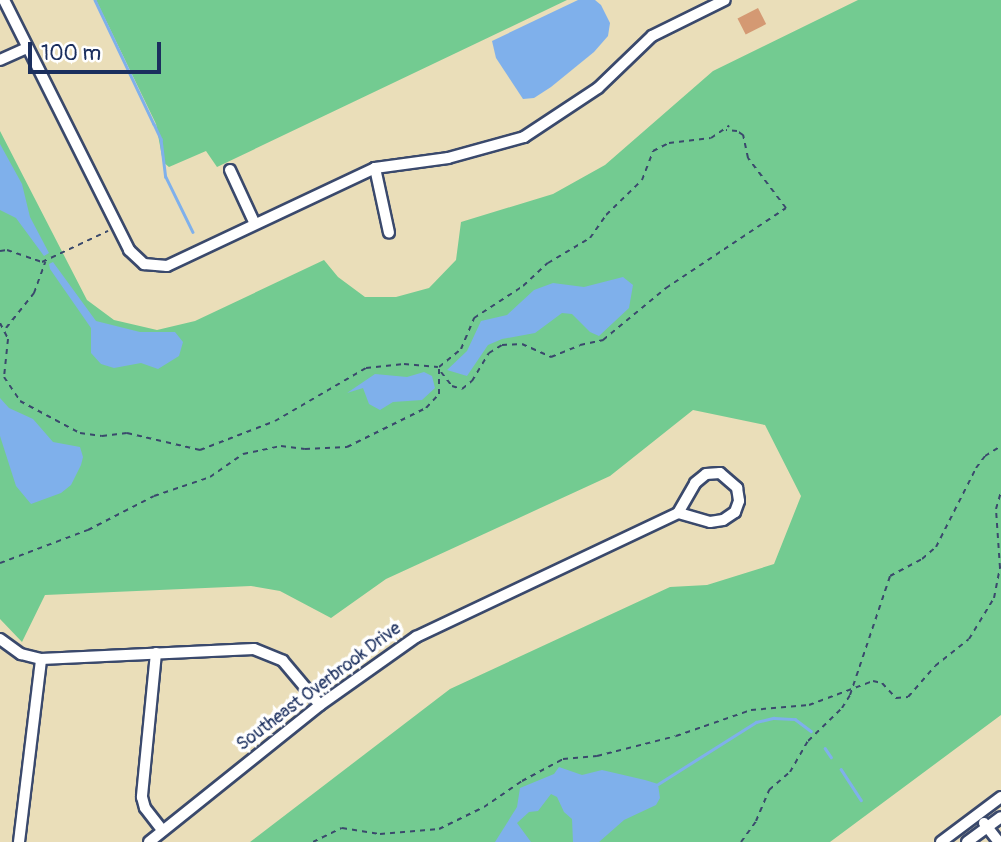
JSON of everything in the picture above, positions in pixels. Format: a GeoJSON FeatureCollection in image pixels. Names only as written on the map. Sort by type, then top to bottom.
{"type":"FeatureCollection","features":[{"type":"Feature","properties":{"kind":"street"},"geometry":{"type":"LineString","coordinates":[[5,0],[129,250],[144,264],[167,266],[254,222],[375,168],[448,158],[524,137],[598,88],[652,36],[725,0]]}},
{"type":"Feature","properties":{"kind":"street"},"geometry":{"type":"LineString","coordinates":[[0,60],[27,48]]}},
{"type":"Feature","properties":{"kind":"street"},"geometry":{"type":"LineString","coordinates":[[375,168],[389,233]]}},
{"type":"Feature","properties":{"kind":"street"},"geometry":{"type":"LineString","coordinates":[[230,170],[254,222]]}},
{"type":"Feature","properties":{"kind":"street"},"geometry":{"type":"LineString","coordinates":[[720,473],[737,488],[735,512],[723,520],[710,522],[678,513],[695,483],[706,474],[720,473]]}},
{"type":"Feature","properties":{"kind":"street","name":"Southeast Overbrook Drive"},"geometry":{"type":"LineString","coordinates":[[149,842],[320,705],[416,637],[678,513]]}},
{"type":"Feature","properties":{"kind":"street"},"geometry":{"type":"LineString","coordinates":[[0,639],[20,654],[41,659],[254,649],[283,660],[320,705]]}},
{"type":"Feature","properties":{"kind":"street"},"geometry":{"type":"LineString","coordinates":[[156,653],[142,797],[145,808],[162,830]]}},
{"type":"Feature","properties":{"kind":"street"},"geometry":{"type":"LineString","coordinates":[[19,842],[41,659]]}},
{"type":"Feature","properties":{"kind":"street"},"geometry":{"type":"LineString","coordinates":[[941,842],[1001,797]]}},
{"type":"Feature","properties":{"kind":"street"},"geometry":{"type":"LineString","coordinates":[[978,815],[999,842]]}},
{"type":"Feature","properties":{"kind":"street"},"geometry":{"type":"LineString","coordinates":[[967,842],[1001,817]]}},
{"type":"Feature","properties":{"kind":"path"},"geometry":{"type":"LineString","coordinates":[[0,323],[5,329],[8,345],[4,377],[13,394],[23,403],[80,433],[102,436],[127,433],[200,450],[275,421],[366,368],[404,364],[439,367],[461,349],[476,316],[523,286],[548,264],[590,238],[606,215],[642,180],[653,151],[669,143],[708,139],[729,126]]}},
{"type":"Feature","properties":{"kind":"path"},"geometry":{"type":"LineString","coordinates":[[440,371],[454,388],[462,389],[472,381],[489,353],[506,343],[522,344],[551,357],[580,345],[601,341],[674,283],[786,208],[748,158],[743,135],[737,131],[723,131]]}},
{"type":"Feature","properties":{"kind":"path"},"geometry":{"type":"LineString","coordinates":[[0,251],[16,252],[33,261],[46,261],[117,227]]}},
{"type":"Feature","properties":{"kind":"path"},"geometry":{"type":"LineString","coordinates":[[5,329],[34,293],[46,261]]}},
{"type":"Feature","properties":{"kind":"path"},"geometry":{"type":"LineString","coordinates":[[0,563],[88,530],[154,496],[210,477],[243,454],[278,446],[301,449],[349,446],[430,405],[439,394],[439,367]]}},
{"type":"Feature","properties":{"kind":"path"},"geometry":{"type":"LineString","coordinates":[[741,842],[755,824],[769,790],[790,772],[808,741],[842,708],[853,690],[858,664],[890,576],[922,559],[936,547],[976,468],[985,456],[1001,446]]}},
{"type":"Feature","properties":{"kind":"path"},"geometry":{"type":"LineString","coordinates":[[313,842],[342,828],[380,834],[439,829],[492,803],[522,781],[563,760],[597,756],[676,736],[751,710],[809,705],[878,681],[896,698],[908,697],[935,666],[966,642],[978,628],[998,585],[1000,558],[996,509],[1001,491]]}},
{"type":"Feature","properties":{"kind":"green space"},"geometry":{"type":"Polygon","coordinates":[[[96,0],[567,0],[217,167],[206,151],[169,167],[163,162],[156,124],[96,0]]]}},
{"type":"Feature","properties":{"kind":"green space"},"geometry":{"type":"Polygon","coordinates":[[[858,0],[1001,0],[1001,715],[830,842],[250,842],[450,689],[670,587],[707,585],[774,564],[801,496],[765,425],[693,410],[610,476],[386,579],[331,618],[280,591],[251,586],[45,595],[22,642],[0,619],[0,131],[87,300],[114,320],[157,330],[195,321],[324,260],[338,277],[365,297],[396,297],[429,288],[456,260],[461,222],[553,194],[605,165],[713,71],[858,0]]]}},
{"type":"Feature","properties":{"kind":"water"},"geometry":{"type":"Polygon","coordinates":[[[578,0],[595,0],[601,5],[610,23],[608,36],[594,52],[551,87],[534,98],[523,99],[496,58],[492,41],[578,0]]]}},
{"type":"Feature","properties":{"kind":"water"},"geometry":{"type":"Polygon","coordinates":[[[0,144],[22,184],[30,217],[49,253],[44,256],[16,218],[0,210],[0,144]]]}},
{"type":"Feature","properties":{"kind":"water"},"geometry":{"type":"Polygon","coordinates":[[[53,262],[96,321],[140,332],[175,332],[183,342],[179,356],[158,369],[141,363],[114,368],[101,364],[91,353],[91,328],[50,269],[49,264],[53,262]]]}},
{"type":"Feature","properties":{"kind":"water"},"geometry":{"type":"Polygon","coordinates":[[[623,277],[633,285],[629,308],[599,336],[590,332],[572,314],[562,313],[535,333],[502,339],[488,345],[467,376],[447,370],[467,351],[481,321],[507,315],[534,290],[553,283],[584,287],[623,277]]]}},
{"type":"Feature","properties":{"kind":"water"},"geometry":{"type":"Polygon","coordinates":[[[424,372],[432,376],[435,388],[422,400],[393,402],[380,410],[369,404],[363,388],[347,393],[375,374],[407,377],[424,372]]]}},
{"type":"Feature","properties":{"kind":"water"},"geometry":{"type":"Polygon","coordinates":[[[0,398],[9,408],[33,419],[53,442],[80,447],[83,457],[81,465],[71,485],[61,493],[31,504],[16,486],[0,436],[0,398]]]}},
{"type":"Feature","properties":{"kind":"water"},"geometry":{"type":"Polygon","coordinates":[[[559,767],[582,775],[602,770],[645,780],[658,784],[660,798],[656,805],[624,820],[599,842],[573,842],[572,819],[564,812],[557,797],[551,794],[538,811],[529,812],[517,823],[531,842],[495,842],[517,807],[520,788],[554,774],[559,767]]]}},
{"type":"Feature","properties":{"kind":"building"},"geometry":{"type":"Polygon","coordinates":[[[758,8],[766,24],[746,34],[738,18],[758,8]]]}},
{"type":"Feature","properties":{"kind":"waterway"},"geometry":{"type":"LineString","coordinates":[[95,0],[161,139],[166,177],[193,232]]}},
{"type":"Feature","properties":{"kind":"waterway"},"geometry":{"type":"LineString","coordinates":[[658,784],[756,722],[774,718],[795,719],[811,731]]}},
{"type":"Feature","properties":{"kind":"waterway"},"geometry":{"type":"LineString","coordinates":[[825,748],[831,757]]}},
{"type":"Feature","properties":{"kind":"waterway"},"geometry":{"type":"LineString","coordinates":[[841,769],[861,800]]}}]}
